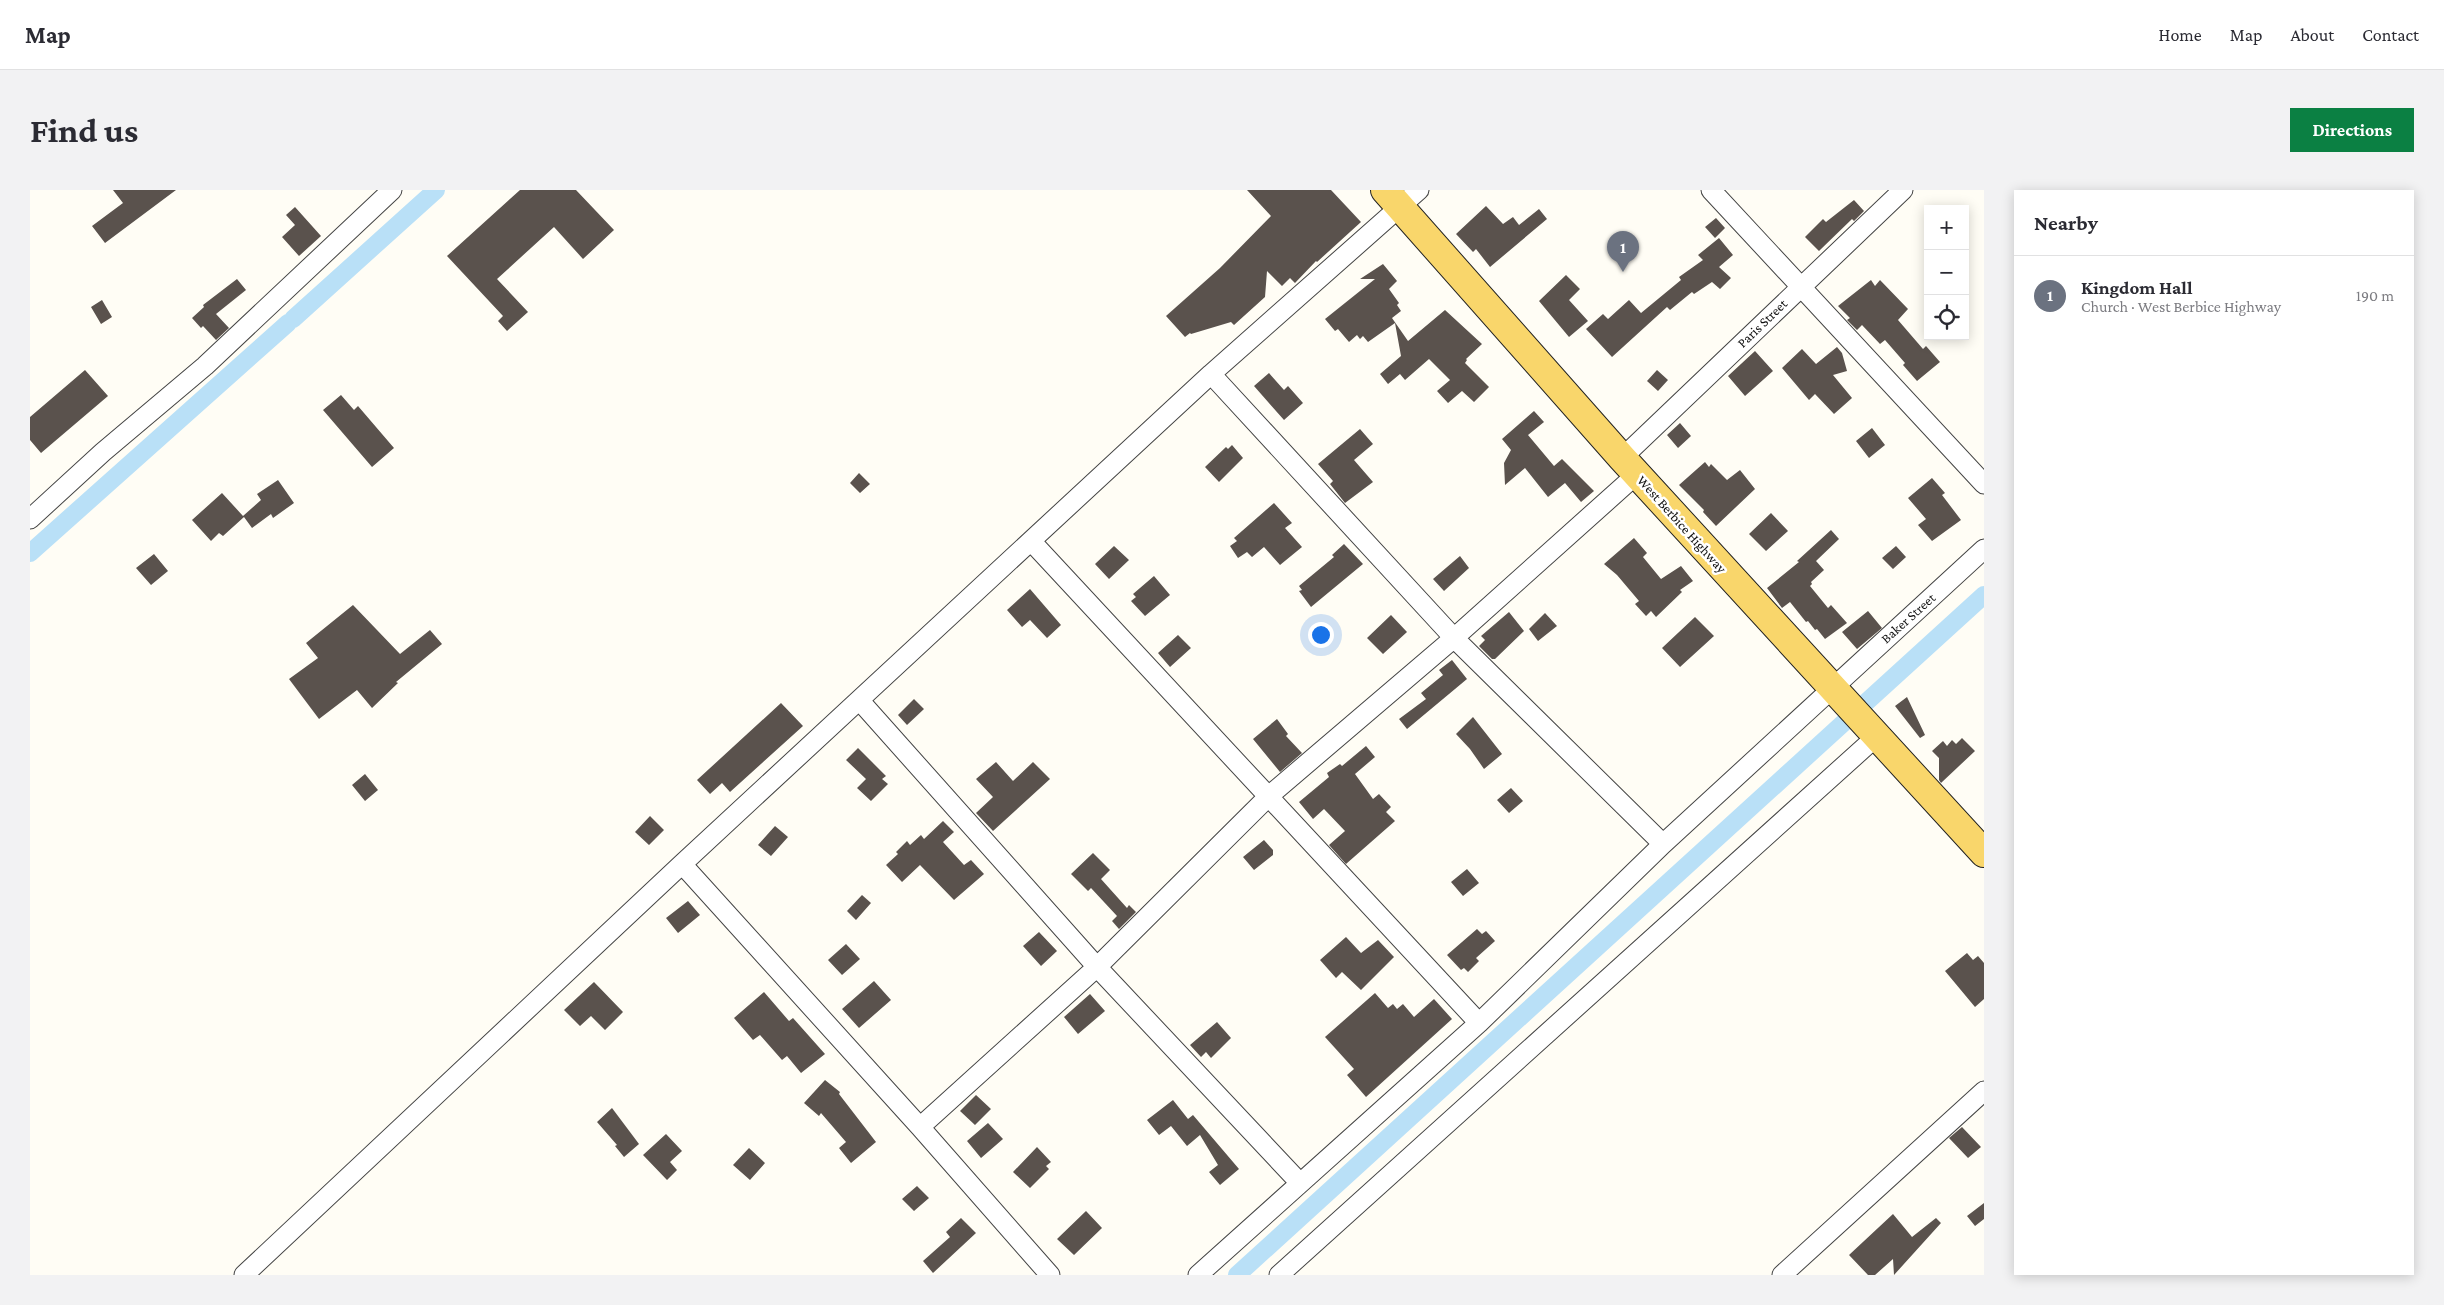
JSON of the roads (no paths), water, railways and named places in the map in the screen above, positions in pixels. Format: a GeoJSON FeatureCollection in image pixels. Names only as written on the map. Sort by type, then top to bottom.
{"type":"FeatureCollection","features":[{"type":"Feature","properties":{"kind":"main road","name":"West Berbice Highway"},"geometry":{"type":"LineString","coordinates":[[1402,196],[1629,466],[1984,852]]}},
{"type":"Feature","properties":{"kind":"street"},"geometry":{"type":"LineString","coordinates":[[30,519],[103,452],[205,366],[392,190]]}},
{"type":"Feature","properties":{"kind":"street"},"geometry":{"type":"LineString","coordinates":[[1712,190],[1984,484]]}},
{"type":"Feature","properties":{"kind":"street","name":"Paris Street"},"geometry":{"type":"LineString","coordinates":[[920,1126],[1097,967],[1270,796],[1454,638],[1629,466],[1801,286],[1904,190]]}},
{"type":"Feature","properties":{"kind":"street"},"geometry":{"type":"LineString","coordinates":[[244,1275],[682,864],[860,701],[1402,196]]}},
{"type":"Feature","properties":{"kind":"street"},"geometry":{"type":"LineString","coordinates":[[1211,374],[1454,638],[1663,844]]}},
{"type":"Feature","properties":{"kind":"street"},"geometry":{"type":"LineString","coordinates":[[1031,541],[1479,1023]]}},
{"type":"Feature","properties":{"kind":"street","name":"Baker Street"},"geometry":{"type":"LineString","coordinates":[[1198,1275],[1479,1023],[1663,844],[1984,548]]}},
{"type":"Feature","properties":{"kind":"street"},"geometry":{"type":"LineString","coordinates":[[860,701],[1097,967],[1300,1183]]}},
{"type":"Feature","properties":{"kind":"street"},"geometry":{"type":"LineString","coordinates":[[1279,1275],[1877,736]]}},
{"type":"Feature","properties":{"kind":"street"},"geometry":{"type":"LineString","coordinates":[[682,864],[920,1126],[1050,1275]]}},
{"type":"Feature","properties":{"kind":"street"},"geometry":{"type":"LineString","coordinates":[[1782,1275],[1984,1091]]}},
{"type":"Feature","properties":{"kind":"waterway"},"geometry":{"type":"LineString","coordinates":[[293,319],[436,190]]}},
{"type":"Feature","properties":{"kind":"waterway"},"geometry":{"type":"LineString","coordinates":[[30,553],[288,323]]}},
{"type":"Feature","properties":{"kind":"waterway"},"geometry":{"type":"LineString","coordinates":[[1237,1275],[1984,595]]}},
{"type":"Feature","properties":{"kind":"place","name":"Kingdom Hall"},"geometry":{"type":"Point","coordinates":[1623,272]}}]}
